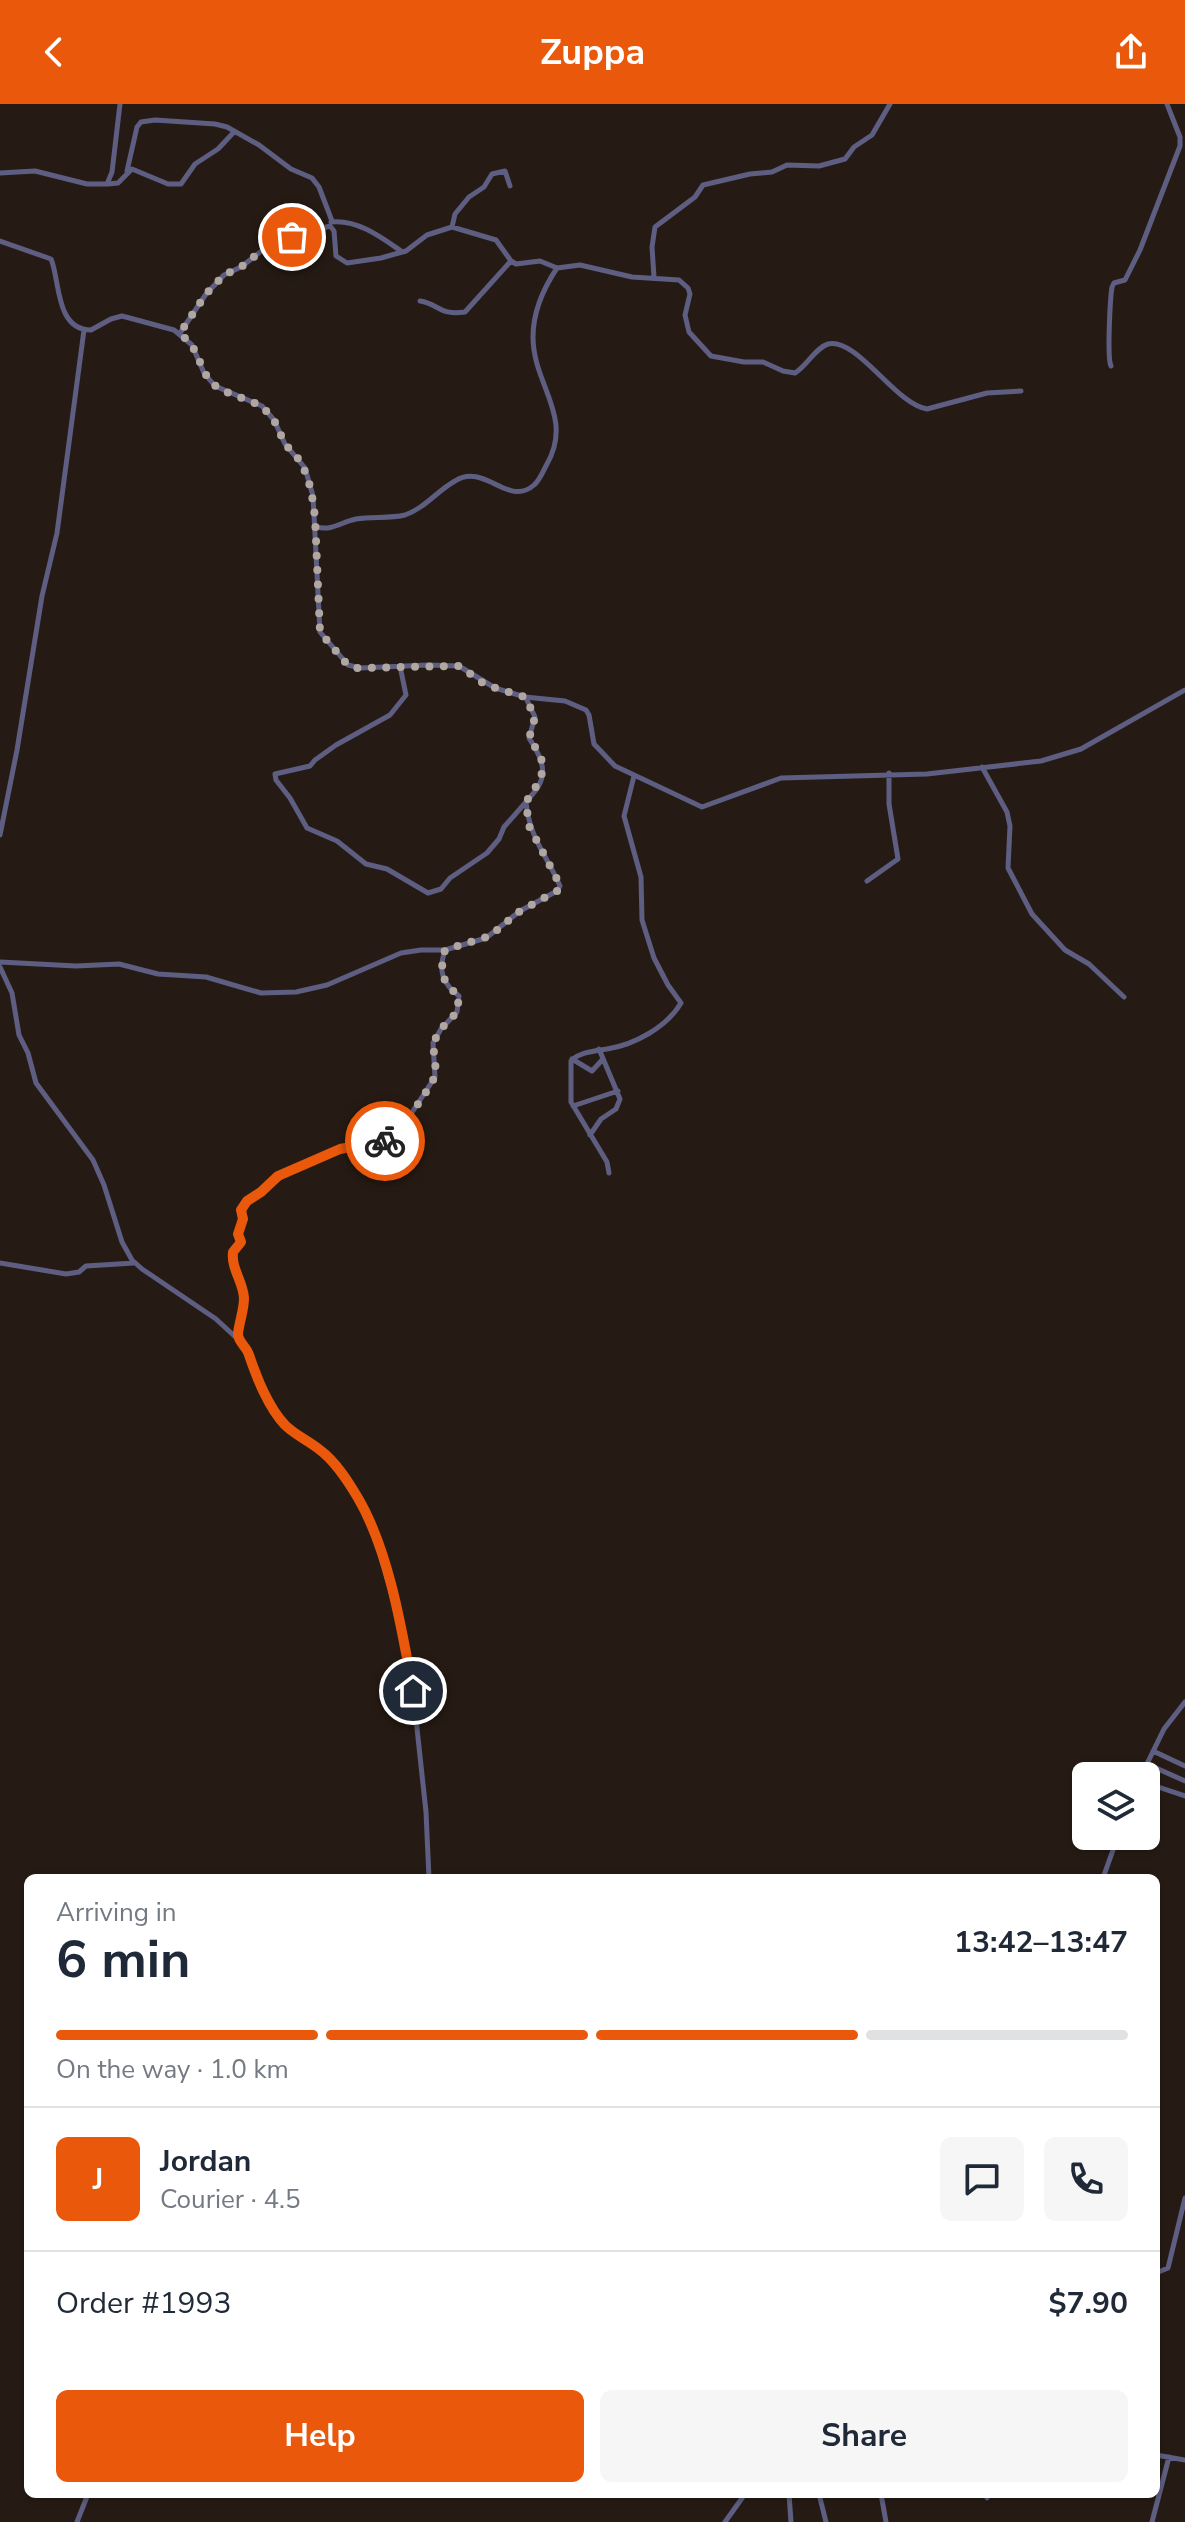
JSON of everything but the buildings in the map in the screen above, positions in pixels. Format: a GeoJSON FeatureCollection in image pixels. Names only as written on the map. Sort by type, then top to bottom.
{"type":"FeatureCollection","features":[{"type":"Feature","properties":{"kind":"street"},"geometry":{"type":"LineString","coordinates":[[107,184],[112,172],[120,104]]}},
{"type":"Feature","properties":{"kind":"street"},"geometry":{"type":"LineString","coordinates":[[654,277],[652,247],[655,227],[695,197],[703,185],[772,172],[787,165],[819,166],[845,159],[854,147],[872,135],[890,104]]}},
{"type":"Feature","properties":{"kind":"street"},"geometry":{"type":"LineString","coordinates":[[1111,366],[1108,359],[1112,287],[1125,280],[1135,261],[1180,146],[1180,137],[1167,104]]}},
{"type":"Feature","properties":{"kind":"street"},"geometry":{"type":"LineString","coordinates":[[0,173],[32,170],[87,184],[118,183],[127,171],[137,127],[146,120],[215,124],[259,145],[291,169],[312,178],[319,187],[334,231],[336,256],[347,263],[402,252],[427,235],[452,227],[496,240],[511,261],[521,264],[540,261],[557,268],[580,265],[632,277],[679,280],[690,294],[685,323],[689,332],[711,356],[763,362],[795,373],[808,363],[819,348],[834,344],[851,350],[901,394],[927,409],[971,396],[1021,391]]}},
{"type":"Feature","properties":{"kind":"street"},"geometry":{"type":"LineString","coordinates":[[127,171],[132,169],[168,184],[181,184],[195,164],[218,149],[234,132]]}},
{"type":"Feature","properties":{"kind":"street"},"geometry":{"type":"LineString","coordinates":[[452,227],[455,214],[469,197],[484,187],[492,174],[505,171],[510,186]]}},
{"type":"Feature","properties":{"kind":"street"},"geometry":{"type":"LineString","coordinates":[[180,333],[206,294],[224,275],[241,267],[264,249],[330,223],[346,222],[366,228],[402,252]]}},
{"type":"Feature","properties":{"kind":"street"},"geometry":{"type":"LineString","coordinates":[[0,241],[51,259],[61,304],[75,325],[84,330],[95,328],[122,316],[142,319],[180,333],[192,345],[204,373],[215,386],[256,403],[274,420],[285,444],[299,459],[307,474],[316,526],[322,636],[351,667],[459,666],[486,685],[525,697],[559,699],[586,710],[597,749],[615,766],[704,807],[781,778],[927,774],[1041,761],[1074,752],[1185,690]]}},
{"type":"Feature","properties":{"kind":"street"},"geometry":{"type":"LineString","coordinates":[[420,301],[441,312],[465,312],[511,261]]}},
{"type":"Feature","properties":{"kind":"street"},"geometry":{"type":"LineString","coordinates":[[316,526],[334,528],[355,519],[403,515],[426,504],[454,481],[464,477],[488,479],[502,489],[514,492],[528,489],[536,483],[556,447],[556,423],[552,401],[544,389],[533,336],[538,303],[557,268]]}},
{"type":"Feature","properties":{"kind":"street"},"geometry":{"type":"LineString","coordinates":[[0,835],[42,596],[57,533],[84,330]]}},
{"type":"Feature","properties":{"kind":"street"},"geometry":{"type":"LineString","coordinates":[[400,666],[406,695],[393,713],[336,745],[308,768],[274,776],[305,826],[349,849],[366,864],[387,869],[422,891],[432,893],[441,889],[450,878],[487,853],[540,784],[542,767],[536,748],[529,739],[535,717],[525,697]]}},
{"type":"Feature","properties":{"kind":"street"},"geometry":{"type":"LineString","coordinates":[[982,767],[1007,812],[1010,826],[1008,868],[1032,914],[1065,950],[1089,964],[1124,997]]}},
{"type":"Feature","properties":{"kind":"street"},"geometry":{"type":"LineString","coordinates":[[867,881],[898,859],[889,804],[889,773]]}},
{"type":"Feature","properties":{"kind":"street"},"geometry":{"type":"LineString","coordinates":[[572,1059],[659,1029],[681,1003],[654,958],[642,920],[641,877],[624,812],[634,776]]}},
{"type":"Feature","properties":{"kind":"street"},"geometry":{"type":"LineString","coordinates":[[429,1874],[428,1829],[413,1691],[398,1612],[364,1510],[329,1457],[281,1420],[252,1367],[247,1349],[239,1340],[216,1319],[135,1263],[122,1242],[93,1160],[36,1083],[28,1053],[19,1035],[12,993],[0,964],[119,964],[160,974],[206,977],[269,994],[327,985],[401,953],[445,950],[490,936],[520,911],[559,887],[547,857],[538,847],[529,826],[526,802]]}},
{"type":"Feature","properties":{"kind":"street"},"geometry":{"type":"LineString","coordinates":[[239,1340],[244,1297],[232,1255],[241,1242],[238,1232],[242,1207],[286,1173],[340,1149],[369,1145],[398,1134],[435,1077],[432,1048],[436,1036],[459,1010],[459,996],[449,989],[443,978],[445,950]]}},
{"type":"Feature","properties":{"kind":"street"},"geometry":{"type":"LineString","coordinates":[[590,1135],[601,1119],[616,1109],[620,1099],[599,1049]]}},
{"type":"Feature","properties":{"kind":"street"},"geometry":{"type":"LineString","coordinates":[[572,1059],[592,1071],[604,1058]]}},
{"type":"Feature","properties":{"kind":"street"},"geometry":{"type":"LineString","coordinates":[[572,1059],[569,1076],[573,1106],[607,1162],[609,1173]]}},
{"type":"Feature","properties":{"kind":"street"},"geometry":{"type":"LineString","coordinates":[[573,1106],[618,1091]]}},
{"type":"Feature","properties":{"kind":"street"},"geometry":{"type":"LineString","coordinates":[[0,1263],[66,1274],[79,1272],[86,1266],[135,1263]]}},
{"type":"Feature","properties":{"kind":"street"},"geometry":{"type":"LineString","coordinates":[[1148,1762],[1164,1729],[1185,1702]]}},
{"type":"Feature","properties":{"kind":"street"},"geometry":{"type":"LineString","coordinates":[[1153,1751],[1185,1766]]}},
{"type":"Feature","properties":{"kind":"street"},"geometry":{"type":"LineString","coordinates":[[1160,1770],[1185,1781]]}},
{"type":"Feature","properties":{"kind":"street"},"geometry":{"type":"LineString","coordinates":[[1160,1788],[1185,1796]]}},
{"type":"Feature","properties":{"kind":"street"},"geometry":{"type":"LineString","coordinates":[[1104,1874],[1113,1850]]}},
{"type":"Feature","properties":{"kind":"street"},"geometry":{"type":"LineString","coordinates":[[1160,2271],[1168,2268],[1185,2198]]}},
{"type":"Feature","properties":{"kind":"street"},"geometry":{"type":"LineString","coordinates":[[1160,2456],[1185,2460]]}},
{"type":"Feature","properties":{"kind":"street"},"geometry":{"type":"LineString","coordinates":[[1160,2491],[1169,2457]]}},
{"type":"Feature","properties":{"kind":"street"},"geometry":{"type":"LineString","coordinates":[[77,2522],[86,2498]]}},
{"type":"Feature","properties":{"kind":"street"},"geometry":{"type":"LineString","coordinates":[[725,2522],[742,2498]]}},
{"type":"Feature","properties":{"kind":"street"},"geometry":{"type":"LineString","coordinates":[[789,2498],[791,2522]]}},
{"type":"Feature","properties":{"kind":"street"},"geometry":{"type":"LineString","coordinates":[[820,2498],[826,2522]]}},
{"type":"Feature","properties":{"kind":"street"},"geometry":{"type":"LineString","coordinates":[[882,2498],[886,2522]]}},
{"type":"Feature","properties":{"kind":"street"},"geometry":{"type":"LineString","coordinates":[[1152,2522],[1158,2498]]}},
{"type":"Feature","properties":{"kind":"way so far"},"geometry":{"type":"LineString","coordinates":[[292,237],[264,249],[241,267],[224,275],[206,294],[180,333],[192,345],[208,379],[219,389],[262,406],[274,420],[285,444],[305,468],[315,517],[320,632],[335,652],[355,668],[459,666],[486,685],[525,697],[535,715],[529,739],[536,748],[542,767],[540,784],[526,802],[529,826],[560,885],[557,891],[520,911],[490,936],[445,950],[443,978],[449,989],[459,996],[459,1010],[433,1043],[436,1072],[432,1083],[398,1134],[385,1141]]}},
{"type":"Feature","properties":{"kind":"route"},"geometry":{"type":"LineString","coordinates":[[385,1141],[340,1149],[278,1176],[250,1198],[241,1210],[243,1219],[238,1234],[241,1242],[233,1252],[232,1263],[240,1278],[244,1297],[239,1340],[247,1349],[266,1395],[285,1425],[324,1452],[334,1463],[368,1519],[398,1612],[413,1691]]}}]}
